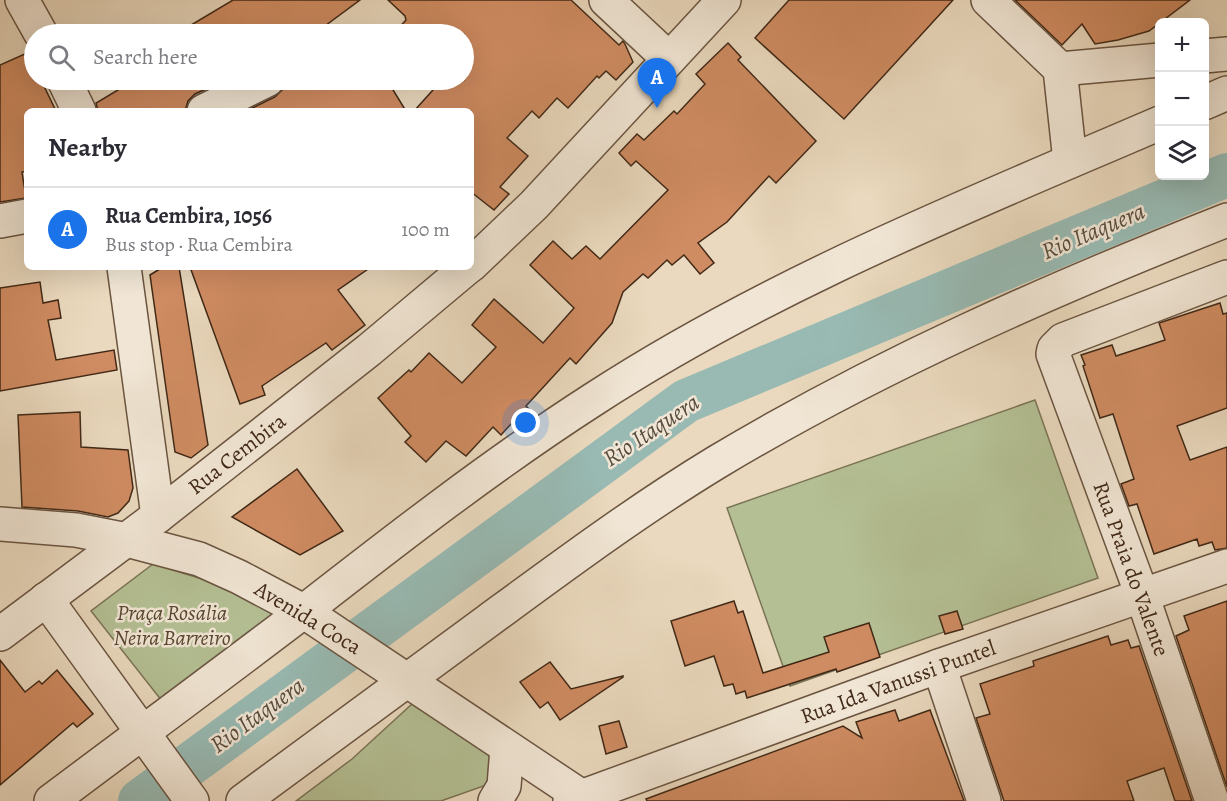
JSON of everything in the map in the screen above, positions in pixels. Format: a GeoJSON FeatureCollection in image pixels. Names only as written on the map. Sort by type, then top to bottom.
{"type":"FeatureCollection","features":[{"type":"Feature","properties":{"kind":"street"},"geometry":{"type":"LineString","coordinates":[[606,0],[669,59]]}},
{"type":"Feature","properties":{"kind":"street","name":"Rua Cembira"},"geometry":{"type":"LineString","coordinates":[[474,262],[534,205],[724,0]]}},
{"type":"Feature","properties":{"kind":"street"},"geometry":{"type":"LineString","coordinates":[[988,0],[1060,69],[1070,161]]}},
{"type":"Feature","properties":{"kind":"street"},"geometry":{"type":"LineString","coordinates":[[1209,56],[1227,54]]}},
{"type":"Feature","properties":{"kind":"street"},"geometry":{"type":"LineString","coordinates":[[1060,69],[1155,60]]}},
{"type":"Feature","properties":{"kind":"street"},"geometry":{"type":"LineString","coordinates":[[69,90],[78,108]]}},
{"type":"Feature","properties":{"kind":"street"},"geometry":{"type":"LineString","coordinates":[[210,108],[247,90]]}},
{"type":"Feature","properties":{"kind":"street"},"geometry":{"type":"LineString","coordinates":[[1209,101],[1227,93]]}},
{"type":"Feature","properties":{"kind":"street"},"geometry":{"type":"LineString","coordinates":[[51,801],[148,739],[312,617],[446,501],[595,398],[771,297],[889,239],[1155,125]]}},
{"type":"Feature","properties":{"kind":"street"},"geometry":{"type":"LineString","coordinates":[[0,221],[24,217]]}},
{"type":"Feature","properties":{"kind":"street"},"geometry":{"type":"LineString","coordinates":[[243,801],[403,677],[597,541],[716,463],[912,356],[1024,304],[1227,220]]}},
{"type":"Feature","properties":{"kind":"street"},"geometry":{"type":"LineString","coordinates":[[124,270],[158,516]]}},
{"type":"Feature","properties":{"kind":"street","name":"Rua Cembira"},"geometry":{"type":"LineString","coordinates":[[0,634],[158,516],[369,350],[465,270]]}},
{"type":"Feature","properties":{"kind":"street","name":"Rua Praia do Valente"},"geometry":{"type":"LineString","coordinates":[[1212,801],[1142,595],[1053,354],[1063,340],[1227,277]]}},
{"type":"Feature","properties":{"kind":"street","name":"Avenida Coca"},"geometry":{"type":"LineString","coordinates":[[0,524],[76,531],[127,540],[199,559],[238,577],[312,617],[580,800]]}},
{"type":"Feature","properties":{"kind":"street","name":"Rua Ida Vanussi Puntel"},"geometry":{"type":"LineString","coordinates":[[580,800],[939,666],[1227,566]]}},
{"type":"Feature","properties":{"kind":"street"},"geometry":{"type":"LineString","coordinates":[[46,599],[192,801]]}},
{"type":"Feature","properties":{"kind":"street"},"geometry":{"type":"LineString","coordinates":[[939,666],[984,801]]}},
{"type":"Feature","properties":{"kind":"street"},"geometry":{"type":"LineString","coordinates":[[495,801],[504,786],[507,748]]}},
{"type":"Feature","properties":{"kind":"green space"},"geometry":{"type":"Polygon","coordinates":[[[1035,400],[1098,578],[790,686],[727,508],[1035,400]]]}},
{"type":"Feature","properties":{"kind":"green space","name":"Praça Rosália Neira Barreiro"},"geometry":{"type":"Polygon","coordinates":[[[153,564],[222,585],[280,611],[162,701],[91,611],[153,564]]]}},
{"type":"Feature","properties":{"kind":"green space"},"geometry":{"type":"Polygon","coordinates":[[[412,704],[494,756],[492,783],[441,801],[296,801],[352,759],[412,704]]]}},
{"type":"Feature","properties":{"kind":"building"},"geometry":{"type":"Polygon","coordinates":[[[233,0],[360,0],[328,24],[193,24],[233,0]]]}},
{"type":"Feature","properties":{"kind":"building"},"geometry":{"type":"Polygon","coordinates":[[[388,0],[571,0],[619,45],[623,41],[633,62],[616,80],[606,71],[599,78],[597,76],[568,108],[557,98],[539,118],[532,111],[507,138],[528,156],[500,187],[509,194],[494,210],[474,194],[474,108],[417,108],[433,90],[474,90],[474,24],[402,24],[406,20],[405,16],[388,0]]]}},
{"type":"Feature","properties":{"kind":"building"},"geometry":{"type":"Polygon","coordinates":[[[789,0],[953,0],[844,119],[755,38],[789,0]]]}},
{"type":"Feature","properties":{"kind":"building"},"geometry":{"type":"Polygon","coordinates":[[[1015,0],[1190,0],[1166,18],[1155,18],[1155,26],[1149,31],[1095,44],[1082,24],[1062,45],[1015,0]]]}},
{"type":"Feature","properties":{"kind":"building"},"geometry":{"type":"Polygon","coordinates":[[[728,43],[741,57],[738,60],[816,141],[776,183],[769,176],[727,222],[698,243],[714,263],[700,274],[684,255],[672,265],[667,260],[648,278],[643,274],[623,292],[612,323],[576,364],[570,358],[526,406],[529,409],[514,425],[512,423],[501,435],[493,427],[466,456],[446,441],[426,462],[405,442],[411,436],[378,398],[409,370],[411,372],[429,353],[462,383],[496,347],[472,325],[494,299],[543,343],[574,308],[530,265],[553,241],[572,259],[586,246],[600,259],[668,190],[636,161],[631,166],[619,153],[637,134],[644,140],[674,111],[677,114],[705,84],[696,74],[728,43]]]}},
{"type":"Feature","properties":{"kind":"building"},"geometry":{"type":"Polygon","coordinates":[[[24,54],[24,90],[46,90],[55,108],[24,108],[24,172],[22,172],[24,198],[0,202],[0,65],[24,54]]]}},
{"type":"Feature","properties":{"kind":"building"},"geometry":{"type":"Polygon","coordinates":[[[118,90],[204,90],[188,101],[186,108],[97,108],[96,103],[118,90]]]}},
{"type":"Feature","properties":{"kind":"building"},"geometry":{"type":"Polygon","coordinates":[[[282,90],[393,90],[404,108],[252,108],[275,97],[282,90]]]}},
{"type":"Feature","properties":{"kind":"building"},"geometry":{"type":"Polygon","coordinates":[[[158,270],[179,270],[208,445],[191,458],[175,452],[150,275],[158,270]]]}},
{"type":"Feature","properties":{"kind":"building"},"geometry":{"type":"Polygon","coordinates":[[[191,270],[367,270],[338,290],[365,325],[332,350],[326,343],[262,386],[265,395],[240,404],[191,270]]]}},
{"type":"Feature","properties":{"kind":"building"},"geometry":{"type":"Polygon","coordinates":[[[40,282],[43,303],[58,300],[61,318],[48,320],[56,360],[114,350],[117,370],[0,391],[0,288],[40,282]]]}},
{"type":"Feature","properties":{"kind":"building"},"geometry":{"type":"Polygon","coordinates":[[[1220,303],[1223,314],[1227,313],[1227,408],[1177,426],[1190,460],[1227,447],[1227,548],[1215,550],[1212,542],[1199,546],[1197,539],[1154,554],[1137,504],[1129,506],[1121,484],[1134,479],[1113,414],[1100,418],[1081,355],[1112,345],[1116,356],[1165,340],[1159,323],[1220,303]]]}},
{"type":"Feature","properties":{"kind":"building"},"geometry":{"type":"Polygon","coordinates":[[[80,412],[81,447],[128,450],[133,488],[129,501],[118,513],[108,517],[78,511],[22,507],[18,415],[80,412]]]}},
{"type":"Feature","properties":{"kind":"building"},"geometry":{"type":"Polygon","coordinates":[[[297,469],[343,531],[300,555],[232,517],[297,469]]]}},
{"type":"Feature","properties":{"kind":"building"},"geometry":{"type":"Polygon","coordinates":[[[734,601],[738,613],[743,611],[763,673],[829,652],[824,637],[869,623],[880,657],[747,698],[745,691],[736,694],[733,684],[724,686],[714,656],[685,666],[671,621],[734,601]]]}},
{"type":"Feature","properties":{"kind":"building"},"geometry":{"type":"Polygon","coordinates":[[[1227,601],[1227,787],[1176,636],[1189,630],[1184,616],[1227,601]]]}},
{"type":"Feature","properties":{"kind":"building"},"geometry":{"type":"Polygon","coordinates":[[[957,611],[963,629],[945,634],[939,616],[957,611]]]}},
{"type":"Feature","properties":{"kind":"building"},"geometry":{"type":"Polygon","coordinates":[[[1108,636],[1111,645],[1128,640],[1131,648],[1139,646],[1192,801],[1175,801],[1164,768],[1127,781],[1134,801],[1004,801],[976,718],[990,714],[980,684],[1034,666],[1033,661],[1108,636]]]}},
{"type":"Feature","properties":{"kind":"building"},"geometry":{"type":"Polygon","coordinates":[[[0,660],[25,692],[39,681],[42,684],[57,670],[93,714],[77,727],[73,723],[0,785],[0,660]]]}},
{"type":"Feature","properties":{"kind":"building"},"geometry":{"type":"Polygon","coordinates":[[[550,662],[571,689],[623,677],[560,720],[548,702],[540,708],[520,682],[550,662]]]}},
{"type":"Feature","properties":{"kind":"building"},"geometry":{"type":"Polygon","coordinates":[[[895,710],[899,721],[930,710],[964,801],[647,801],[646,799],[843,726],[862,738],[856,722],[895,710]]]}},
{"type":"Feature","properties":{"kind":"building"},"geometry":{"type":"Polygon","coordinates":[[[619,721],[627,747],[606,754],[599,726],[619,721]]]}},
{"type":"Feature","properties":{"kind":"waterway","name":"Rio Itaquera"},"geometry":{"type":"LineString","coordinates":[[140,801],[686,401],[1227,175]]}},
{"type":"Feature","properties":{"kind":"place","name":"Rua Cembira, 1056"},"geometry":{"type":"Point","coordinates":[657,108]}}]}
